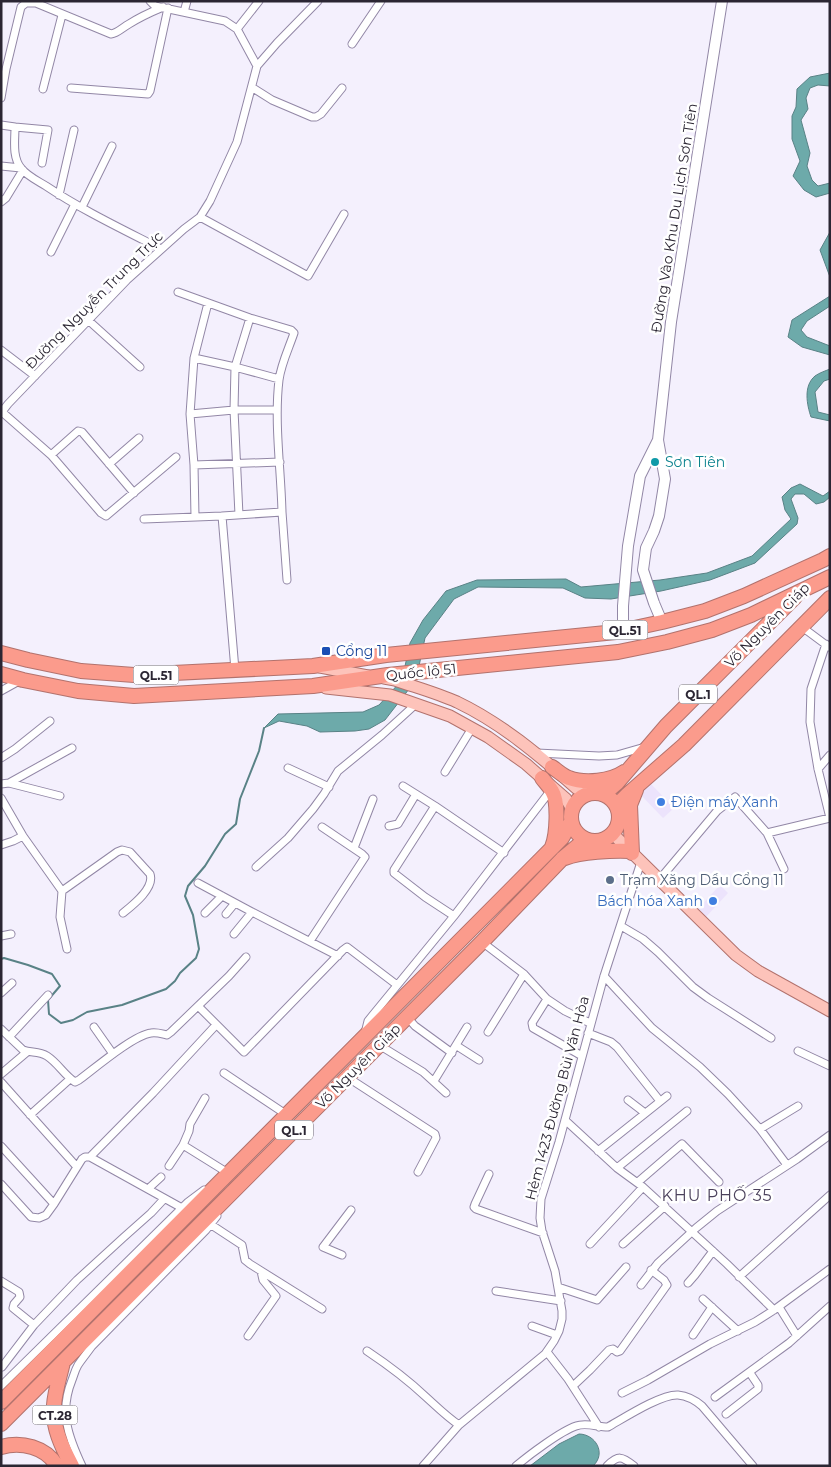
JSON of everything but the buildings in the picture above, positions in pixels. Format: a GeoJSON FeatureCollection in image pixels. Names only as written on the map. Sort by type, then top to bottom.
{"type":"FeatureCollection","features":[{"type":"Feature","properties":{"kind":"highway","name":"Quốc lộ 51"},"geometry":{"type":"LineString","coordinates":[[1,674],[78,691],[134,696],[313,686],[347,676],[386,655],[623,630],[662,622],[705,611],[744,596],[824,575],[830,554]]}},
{"type":"Feature","properties":{"kind":"highway","name":"Võ Nguyên Giáp"},"geometry":{"type":"LineString","coordinates":[[593,793],[610,789],[617,783],[666,726],[802,591],[824,575],[830,561]]}},
{"type":"Feature","properties":{"kind":"highway","name":"Quốc lộ 51"},"geometry":{"type":"LineString","coordinates":[[1,653],[81,671],[134,676],[313,666],[347,676],[386,677],[618,652],[667,642],[720,627],[802,591]]}},
{"type":"Feature","properties":{"kind":"highway","name":"Võ Nguyên Giáp"},"geometry":{"type":"LineString","coordinates":[[618,810],[622,800],[684,744],[830,598]]}},
{"type":"Feature","properties":{"kind":"highway"},"geometry":{"type":"LineString","coordinates":[[552,767],[570,779],[598,780],[619,775],[634,763]]}},
{"type":"Feature","properties":{"kind":"highway"},"geometry":{"type":"LineString","coordinates":[[542,778],[552,790],[555,798],[557,831],[551,849]]}},
{"type":"Feature","properties":{"kind":"highway"},"geometry":{"type":"LineString","coordinates":[[562,859],[575,855],[620,851],[634,855],[630,805],[639,785]]}},
{"type":"Feature","properties":{"kind":"highway"},"geometry":{"type":"LineString","coordinates":[[593,793],[604,794],[611,798],[618,810]]}},
{"type":"Feature","properties":{"kind":"highway","name":"QL.1"},"geometry":{"type":"LineString","coordinates":[[572,816],[576,802],[581,797],[593,793]]}},
{"type":"Feature","properties":{"kind":"highway","name":"QL.1"},"geometry":{"type":"LineString","coordinates":[[590,841],[598,842],[613,834],[620,820],[618,810]]}},
{"type":"Feature","properties":{"kind":"highway","name":"Võ Nguyên Giáp"},"geometry":{"type":"LineString","coordinates":[[1,1402],[562,838],[572,816]]}},
{"type":"Feature","properties":{"kind":"highway"},"geometry":{"type":"LineString","coordinates":[[572,816],[576,833],[590,841]]}},
{"type":"Feature","properties":{"kind":"highway","name":"Võ Nguyên Giáp"},"geometry":{"type":"LineString","coordinates":[[1,1424],[482,942],[562,859],[580,844],[590,841]]}},
{"type":"Feature","properties":{"kind":"highway","name":"CT.28"},"geometry":{"type":"LineString","coordinates":[[63,1362],[54,1406],[55,1420],[61,1444],[72,1466]]}},
{"type":"Feature","properties":{"kind":"highway"},"geometry":{"type":"LineString","coordinates":[[1,1447],[11,1444],[28,1445],[43,1451],[57,1466]]}},
{"type":"Feature","properties":{"kind":"main road"},"geometry":{"type":"LineString","coordinates":[[347,676],[390,695],[450,716],[488,737],[526,764],[566,799],[572,816]]}},
{"type":"Feature","properties":{"kind":"main road"},"geometry":{"type":"LineString","coordinates":[[386,677],[456,702],[496,724],[536,752],[576,788],[582,792],[593,793]]}},
{"type":"Feature","properties":{"kind":"main road"},"geometry":{"type":"LineString","coordinates":[[613,834],[736,955],[758,970],[830,1011]]}},
{"type":"Feature","properties":{"kind":"street"},"geometry":{"type":"LineString","coordinates":[[150,1],[155,6],[225,21],[237,28],[257,66],[318,1]]}},
{"type":"Feature","properties":{"kind":"street"},"geometry":{"type":"LineString","coordinates":[[184,12],[187,1]]}},
{"type":"Feature","properties":{"kind":"street"},"geometry":{"type":"LineString","coordinates":[[237,28],[259,1]]}},
{"type":"Feature","properties":{"kind":"street"},"geometry":{"type":"LineString","coordinates":[[352,44],[381,1]]}},
{"type":"Feature","properties":{"kind":"street","name":"Đường Vào Khu Du Lịch Sơn Tiên"},"geometry":{"type":"LineString","coordinates":[[662,622],[643,570],[646,548],[659,516],[665,479],[658,440],[671,322],[722,1]]}},
{"type":"Feature","properties":{"kind":"street"},"geometry":{"type":"LineString","coordinates":[[1,98],[3,68],[21,8],[26,3],[36,3],[112,34],[118,33],[128,24],[142,16],[165,8]]}},
{"type":"Feature","properties":{"kind":"street"},"geometry":{"type":"LineString","coordinates":[[71,88],[148,94],[165,8]]}},
{"type":"Feature","properties":{"kind":"street"},"geometry":{"type":"LineString","coordinates":[[42,89],[62,15]]}},
{"type":"Feature","properties":{"kind":"street","name":"Đường Nguyễn Trung Trực"},"geometry":{"type":"LineString","coordinates":[[2,413],[8,404],[127,280],[200,217],[210,201],[237,142],[253,88],[257,66]]}},
{"type":"Feature","properties":{"kind":"street"},"geometry":{"type":"LineString","coordinates":[[253,88],[272,100],[312,117],[321,114],[342,88]]}},
{"type":"Feature","properties":{"kind":"street"},"geometry":{"type":"LineString","coordinates":[[1,125],[48,130],[42,163]]}},
{"type":"Feature","properties":{"kind":"street"},"geometry":{"type":"LineString","coordinates":[[15,127],[15,154],[22,169]]}},
{"type":"Feature","properties":{"kind":"street"},"geometry":{"type":"LineString","coordinates":[[59,195],[74,130]]}},
{"type":"Feature","properties":{"kind":"street"},"geometry":{"type":"LineString","coordinates":[[51,252],[112,146]]}},
{"type":"Feature","properties":{"kind":"street"},"geometry":{"type":"LineString","coordinates":[[1,166],[22,169],[59,195],[161,249]]}},
{"type":"Feature","properties":{"kind":"street"},"geometry":{"type":"LineString","coordinates":[[1,202],[6,198],[22,169]]}},
{"type":"Feature","properties":{"kind":"street"},"geometry":{"type":"LineString","coordinates":[[200,217],[308,276],[344,214]]}},
{"type":"Feature","properties":{"kind":"street"},"geometry":{"type":"LineString","coordinates":[[178,292],[294,332],[287,348],[279,379],[277,410],[282,512],[288,580]]}},
{"type":"Feature","properties":{"kind":"street"},"geometry":{"type":"LineString","coordinates":[[195,517],[194,465],[190,414],[194,358],[208,303]]}},
{"type":"Feature","properties":{"kind":"street"},"geometry":{"type":"LineString","coordinates":[[239,515],[234,410],[235,367],[250,318]]}},
{"type":"Feature","properties":{"kind":"street"},"geometry":{"type":"LineString","coordinates":[[88,320],[140,367]]}},
{"type":"Feature","properties":{"kind":"street"},"geometry":{"type":"LineString","coordinates":[[1,350],[36,376]]}},
{"type":"Feature","properties":{"kind":"street"},"geometry":{"type":"LineString","coordinates":[[194,358],[279,379]]}},
{"type":"Feature","properties":{"kind":"street"},"geometry":{"type":"LineString","coordinates":[[1,398],[8,404]]}},
{"type":"Feature","properties":{"kind":"street"},"geometry":{"type":"LineString","coordinates":[[190,414],[234,410],[277,410]]}},
{"type":"Feature","properties":{"kind":"street"},"geometry":{"type":"LineString","coordinates":[[2,413],[51,455],[106,516],[176,457]]}},
{"type":"Feature","properties":{"kind":"street"},"geometry":{"type":"LineString","coordinates":[[51,455],[78,432],[82,432],[134,493]]}},
{"type":"Feature","properties":{"kind":"street"},"geometry":{"type":"LineString","coordinates":[[109,464],[139,438]]}},
{"type":"Feature","properties":{"kind":"street","name":"Đường Vào Khu Du Lịch Sơn Tiên"},"geometry":{"type":"LineString","coordinates":[[623,630],[628,546],[640,476],[658,440]]}},
{"type":"Feature","properties":{"kind":"street"},"geometry":{"type":"LineString","coordinates":[[194,465],[280,462]]}},
{"type":"Feature","properties":{"kind":"street"},"geometry":{"type":"LineString","coordinates":[[144,519],[282,512]]}},
{"type":"Feature","properties":{"kind":"street"},"geometry":{"type":"LineString","coordinates":[[222,516],[235,671]]}},
{"type":"Feature","properties":{"kind":"street"},"geometry":{"type":"LineString","coordinates":[[767,833],[830,818],[818,769],[810,722],[811,689],[828,646],[802,627]]}},
{"type":"Feature","properties":{"kind":"street"},"geometry":{"type":"LineString","coordinates":[[1,691],[22,679]]}},
{"type":"Feature","properties":{"kind":"street"},"geometry":{"type":"LineString","coordinates":[[256,867],[288,838],[313,809],[339,770],[382,735],[413,703]]}},
{"type":"Feature","properties":{"kind":"street"},"geometry":{"type":"LineString","coordinates":[[1,758],[21,745],[50,721]]}},
{"type":"Feature","properties":{"kind":"street"},"geometry":{"type":"LineString","coordinates":[[445,772],[472,728]]}},
{"type":"Feature","properties":{"kind":"street"},"geometry":{"type":"LineString","coordinates":[[536,752],[585,756],[617,755],[649,746]]}},
{"type":"Feature","properties":{"kind":"street"},"geometry":{"type":"LineString","coordinates":[[5,784],[72,748]]}},
{"type":"Feature","properties":{"kind":"street"},"geometry":{"type":"LineString","coordinates":[[818,769],[830,755]]}},
{"type":"Feature","properties":{"kind":"street"},"geometry":{"type":"LineString","coordinates":[[288,768],[329,786]]}},
{"type":"Feature","properties":{"kind":"street"},"geometry":{"type":"LineString","coordinates":[[5,784],[60,796]]}},
{"type":"Feature","properties":{"kind":"street"},"geometry":{"type":"LineString","coordinates":[[403,786],[504,853]]}},
{"type":"Feature","properties":{"kind":"street"},"geometry":{"type":"LineString","coordinates":[[365,1036],[368,1021],[454,916],[552,790]]}},
{"type":"Feature","properties":{"kind":"street"},"geometry":{"type":"LineString","coordinates":[[390,826],[398,824],[416,794]]}},
{"type":"Feature","properties":{"kind":"street"},"geometry":{"type":"LineString","coordinates":[[659,880],[716,811],[735,797],[767,833],[784,869]]}},
{"type":"Feature","properties":{"kind":"street"},"geometry":{"type":"LineString","coordinates":[[1,798],[23,836],[62,891],[60,917],[67,949]]}},
{"type":"Feature","properties":{"kind":"street"},"geometry":{"type":"LineString","coordinates":[[354,848],[373,799]]}},
{"type":"Feature","properties":{"kind":"street"},"geometry":{"type":"LineString","coordinates":[[434,806],[394,870],[394,874],[454,916]]}},
{"type":"Feature","properties":{"kind":"street"},"geometry":{"type":"LineString","coordinates":[[310,941],[365,857],[322,827]]}},
{"type":"Feature","properties":{"kind":"street"},"geometry":{"type":"LineString","coordinates":[[1,845],[23,836]]}},
{"type":"Feature","properties":{"kind":"street"},"geometry":{"type":"LineString","coordinates":[[62,891],[117,852],[127,850],[152,878],[139,900],[124,913]]}},
{"type":"Feature","properties":{"kind":"street","name":"Hẻm 1423 Đường Bùi Văn Hòa"},"geometry":{"type":"LineString","coordinates":[[423,1466],[459,1425],[547,1352],[557,1335],[562,1319],[561,1301],[555,1271],[540,1218],[541,1200],[565,1120],[590,1023],[621,926],[634,855]]}},
{"type":"Feature","properties":{"kind":"street"},"geometry":{"type":"LineString","coordinates":[[198,883],[338,956]]}},
{"type":"Feature","properties":{"kind":"street"},"geometry":{"type":"LineString","coordinates":[[205,913],[222,896]]}},
{"type":"Feature","properties":{"kind":"street"},"geometry":{"type":"LineString","coordinates":[[226,914],[235,903]]}},
{"type":"Feature","properties":{"kind":"street"},"geometry":{"type":"LineString","coordinates":[[234,934],[252,912]]}},
{"type":"Feature","properties":{"kind":"street"},"geometry":{"type":"LineString","coordinates":[[621,926],[643,939],[665,958],[693,987],[770,1038]]}},
{"type":"Feature","properties":{"kind":"street"},"geometry":{"type":"LineString","coordinates":[[1,936],[11,934]]}},
{"type":"Feature","properties":{"kind":"street"},"geometry":{"type":"LineString","coordinates":[[482,942],[524,974],[547,999],[565,1011],[590,1023]]}},
{"type":"Feature","properties":{"kind":"street"},"geometry":{"type":"LineString","coordinates":[[199,1006],[244,1052],[347,947],[397,985]]}},
{"type":"Feature","properties":{"kind":"street"},"geometry":{"type":"LineString","coordinates":[[1,1029],[27,1052],[40,1052],[49,1057],[75,1082],[143,1035],[152,1032],[167,1035],[199,1006],[246,956]]}},
{"type":"Feature","properties":{"kind":"street"},"geometry":{"type":"LineString","coordinates":[[488,1032],[524,974]]}},
{"type":"Feature","properties":{"kind":"street"},"geometry":{"type":"LineString","coordinates":[[604,976],[652,1028],[715,1081],[760,1130],[787,1166]]}},
{"type":"Feature","properties":{"kind":"street"},"geometry":{"type":"LineString","coordinates":[[1,993],[12,983]]}},
{"type":"Feature","properties":{"kind":"street"},"geometry":{"type":"LineString","coordinates":[[9,1037],[48,995]]}},
{"type":"Feature","properties":{"kind":"street"},"geometry":{"type":"LineString","coordinates":[[547,999],[532,1022],[532,1026],[582,1056]]}},
{"type":"Feature","properties":{"kind":"street"},"geometry":{"type":"LineString","coordinates":[[407,1017],[415,1026],[452,1053]]}},
{"type":"Feature","properties":{"kind":"street"},"geometry":{"type":"LineString","coordinates":[[90,1157],[216,1025]]}},
{"type":"Feature","properties":{"kind":"street"},"geometry":{"type":"LineString","coordinates":[[94,1027],[113,1054]]}},
{"type":"Feature","properties":{"kind":"street"},"geometry":{"type":"LineString","coordinates":[[434,1081],[467,1027]]}},
{"type":"Feature","properties":{"kind":"street"},"geometry":{"type":"LineString","coordinates":[[588,1033],[618,1046],[660,1102]]}},
{"type":"Feature","properties":{"kind":"street"},"geometry":{"type":"LineString","coordinates":[[379,1045],[423,1072],[446,1093]]}},
{"type":"Feature","properties":{"kind":"street"},"geometry":{"type":"LineString","coordinates":[[457,1046],[479,1060]]}},
{"type":"Feature","properties":{"kind":"street"},"geometry":{"type":"LineString","coordinates":[[798,1051],[830,1066]]}},
{"type":"Feature","properties":{"kind":"street"},"geometry":{"type":"LineString","coordinates":[[1,1074],[27,1052]]}},
{"type":"Feature","properties":{"kind":"street"},"geometry":{"type":"LineString","coordinates":[[224,1073],[287,1115]]}},
{"type":"Feature","properties":{"kind":"street"},"geometry":{"type":"LineString","coordinates":[[347,1077],[435,1134],[436,1136],[418,1172]]}},
{"type":"Feature","properties":{"kind":"street"},"geometry":{"type":"LineString","coordinates":[[30,1115],[70,1079]]}},
{"type":"Feature","properties":{"kind":"street"},"geometry":{"type":"LineString","coordinates":[[1,1082],[76,1167]]}},
{"type":"Feature","properties":{"kind":"street"},"geometry":{"type":"LineString","coordinates":[[598,1150],[667,1096]]}},
{"type":"Feature","properties":{"kind":"street"},"geometry":{"type":"LineString","coordinates":[[169,1166],[183,1146],[190,1124],[205,1098]]}},
{"type":"Feature","properties":{"kind":"street"},"geometry":{"type":"LineString","coordinates":[[628,1100],[645,1113]]}},
{"type":"Feature","properties":{"kind":"street"},"geometry":{"type":"LineString","coordinates":[[760,1130],[798,1106]]}},
{"type":"Feature","properties":{"kind":"street"},"geometry":{"type":"LineString","coordinates":[[617,1168],[687,1111]]}},
{"type":"Feature","properties":{"kind":"street"},"geometry":{"type":"LineString","coordinates":[[565,1120],[617,1168],[641,1185],[665,1206],[691,1232],[777,1309],[796,1336]]}},
{"type":"Feature","properties":{"kind":"street"},"geometry":{"type":"LineString","coordinates":[[641,1285],[651,1270],[716,1211],[787,1166],[830,1135]]}},
{"type":"Feature","properties":{"kind":"street"},"geometry":{"type":"LineString","coordinates":[[590,1244],[641,1185],[682,1144],[718,1182]]}},
{"type":"Feature","properties":{"kind":"street"},"geometry":{"type":"LineString","coordinates":[[1,1146],[54,1204]]}},
{"type":"Feature","properties":{"kind":"street"},"geometry":{"type":"LineString","coordinates":[[1,1386],[188,1202],[227,1175],[183,1146]]}},
{"type":"Feature","properties":{"kind":"street"},"geometry":{"type":"LineString","coordinates":[[1,1184],[31,1216],[39,1218],[46,1215],[82,1159],[90,1157],[182,1208]]}},
{"type":"Feature","properties":{"kind":"street"},"geometry":{"type":"LineString","coordinates":[[489,1174],[474,1207],[543,1233]]}},
{"type":"Feature","properties":{"kind":"street"},"geometry":{"type":"LineString","coordinates":[[148,1189],[161,1177]]}},
{"type":"Feature","properties":{"kind":"street"},"geometry":{"type":"LineString","coordinates":[[82,1466],[72,1446],[66,1426],[65,1406],[68,1388],[77,1367],[92,1346],[210,1224],[245,1179]]}},
{"type":"Feature","properties":{"kind":"street"},"geometry":{"type":"LineString","coordinates":[[740,1277],[830,1195]]}},
{"type":"Feature","properties":{"kind":"street"},"geometry":{"type":"LineString","coordinates":[[11,1376],[1,1367],[34,1325],[66,1291],[164,1199]]}},
{"type":"Feature","properties":{"kind":"street"},"geometry":{"type":"LineString","coordinates":[[623,1244],[665,1206]]}},
{"type":"Feature","properties":{"kind":"street"},"geometry":{"type":"LineString","coordinates":[[342,1255],[323,1247],[351,1210]]}},
{"type":"Feature","properties":{"kind":"street"},"geometry":{"type":"LineString","coordinates":[[210,1224],[242,1245],[245,1260],[322,1309]]}},
{"type":"Feature","properties":{"kind":"street"},"geometry":{"type":"LineString","coordinates":[[688,1283],[712,1251]]}},
{"type":"Feature","properties":{"kind":"street"},"geometry":{"type":"LineString","coordinates":[[558,1286],[595,1301],[626,1267]]}},
{"type":"Feature","properties":{"kind":"street"},"geometry":{"type":"LineString","coordinates":[[622,1393],[777,1309],[830,1269]]}},
{"type":"Feature","properties":{"kind":"street"},"geometry":{"type":"LineString","coordinates":[[572,1386],[609,1350],[620,1351],[667,1285],[664,1280],[651,1270]]}},
{"type":"Feature","properties":{"kind":"street"},"geometry":{"type":"LineString","coordinates":[[248,1336],[276,1296],[263,1280],[261,1271]]}},
{"type":"Feature","properties":{"kind":"street"},"geometry":{"type":"LineString","coordinates":[[1,1281],[19,1292],[20,1297],[13,1308],[34,1325]]}},
{"type":"Feature","properties":{"kind":"street"},"geometry":{"type":"LineString","coordinates":[[496,1291],[561,1301]]}},
{"type":"Feature","properties":{"kind":"street"},"geometry":{"type":"LineString","coordinates":[[703,1299],[738,1331]]}},
{"type":"Feature","properties":{"kind":"street"},"geometry":{"type":"LineString","coordinates":[[693,1335],[712,1307]]}},
{"type":"Feature","properties":{"kind":"street"},"geometry":{"type":"LineString","coordinates":[[715,1397],[750,1373],[829,1309]]}},
{"type":"Feature","properties":{"kind":"street"},"geometry":{"type":"LineString","coordinates":[[532,1326],[557,1335]]}},
{"type":"Feature","properties":{"kind":"street"},"geometry":{"type":"LineString","coordinates":[[367,1351],[391,1367],[459,1425]]}},
{"type":"Feature","properties":{"kind":"street"},"geometry":{"type":"LineString","coordinates":[[547,1352],[599,1427]]}},
{"type":"Feature","properties":{"kind":"street"},"geometry":{"type":"LineString","coordinates":[[726,1414],[758,1389],[750,1373]]}},
{"type":"Feature","properties":{"kind":"street"},"geometry":{"type":"LineString","coordinates":[[516,1466],[560,1434],[576,1426],[587,1424],[608,1427],[661,1399],[677,1395],[693,1398],[702,1406],[754,1466]]}},
{"type":"Feature","properties":{"kind":"street"},"geometry":{"type":"LineString","coordinates":[[607,1466],[620,1457],[626,1458],[634,1466]]}},
{"type":"Feature","properties":{"kind":"shaded area"},"geometry":{"type":"Polygon","coordinates":[[[830,73],[830,86],[818,85],[810,88],[806,98],[808,109],[801,120],[810,153],[807,166],[812,180],[818,186],[830,183],[830,193],[816,197],[804,190],[793,176],[800,161],[792,139],[792,116],[796,107],[797,89],[810,77],[830,73]]]}},
{"type":"Feature","properties":{"kind":"shaded area"},"geometry":{"type":"Polygon","coordinates":[[[830,232],[830,277],[820,250],[830,232]]]}},
{"type":"Feature","properties":{"kind":"shaded area"},"geometry":{"type":"Polygon","coordinates":[[[830,296],[830,306],[807,321],[801,330],[807,337],[830,346],[830,355],[802,347],[788,337],[792,320],[830,296]]]}},
{"type":"Feature","properties":{"kind":"shaded area"},"geometry":{"type":"Polygon","coordinates":[[[830,369],[830,379],[824,381],[815,392],[818,412],[830,415],[830,421],[811,417],[808,407],[807,390],[811,380],[830,369]]]}},
{"type":"Feature","properties":{"kind":"shaded area"},"geometry":{"type":"Polygon","coordinates":[[[800,484],[823,496],[830,491],[830,497],[824,502],[816,504],[804,494],[795,494],[791,499],[798,518],[797,524],[755,563],[710,580],[661,591],[611,599],[585,598],[563,588],[478,587],[454,599],[425,638],[416,680],[385,720],[369,729],[355,731],[320,732],[307,726],[279,721],[264,728],[278,714],[363,712],[379,705],[402,680],[410,643],[423,620],[446,591],[477,580],[566,579],[581,587],[660,580],[707,573],[752,556],[791,519],[785,510],[782,497],[791,488],[800,484]]]}},
{"type":"Feature","properties":{"kind":"shaded area","name":"Điện máy Xanh"},"geometry":{"type":"Polygon","coordinates":[[[651,784],[674,808],[663,818],[640,794],[651,784]]]}},
{"type":"Feature","properties":{"kind":"shaded area","name":"Bách hóa Xanh"},"geometry":{"type":"Polygon","coordinates":[[[720,885],[728,893],[704,919],[696,911],[720,885]]]}},
{"type":"Feature","properties":{"kind":"shaded area"},"geometry":{"type":"Polygon","coordinates":[[[579,1434],[590,1437],[597,1445],[599,1456],[593,1466],[530,1466],[559,1444],[579,1434]]]}},
{"type":"Feature","properties":{"kind":"waterway"},"geometry":{"type":"LineString","coordinates":[[1,959],[4,958],[28,965],[52,974],[60,986],[48,1000],[49,1014],[61,1023],[73,1020],[87,1012],[122,1005],[166,989],[196,958],[199,949],[193,915],[185,896],[188,886],[205,866],[225,834],[236,824],[240,799],[259,751],[264,728]]}},
{"type":"Feature","properties":{"kind":"place","name":"Sơn Tiên"},"geometry":{"type":"Point","coordinates":[655,462]}},
{"type":"Feature","properties":{"kind":"place","name":"Cổng 11"},"geometry":{"type":"Point","coordinates":[326,651]}},
{"type":"Feature","properties":{"kind":"place","name":"Điện máy Xanh"},"geometry":{"type":"Point","coordinates":[661,802]}},
{"type":"Feature","properties":{"kind":"place","name":"Trạm Xăng Dầu Cổng 11"},"geometry":{"type":"Point","coordinates":[610,880]}},
{"type":"Feature","properties":{"kind":"place","name":"Bách hóa Xanh"},"geometry":{"type":"Point","coordinates":[713,901]}},
{"type":"Feature","properties":{"kind":"district","name":"KHU PHỐ 35"},"geometry":{"type":"Point","coordinates":[717,1195]}}]}
